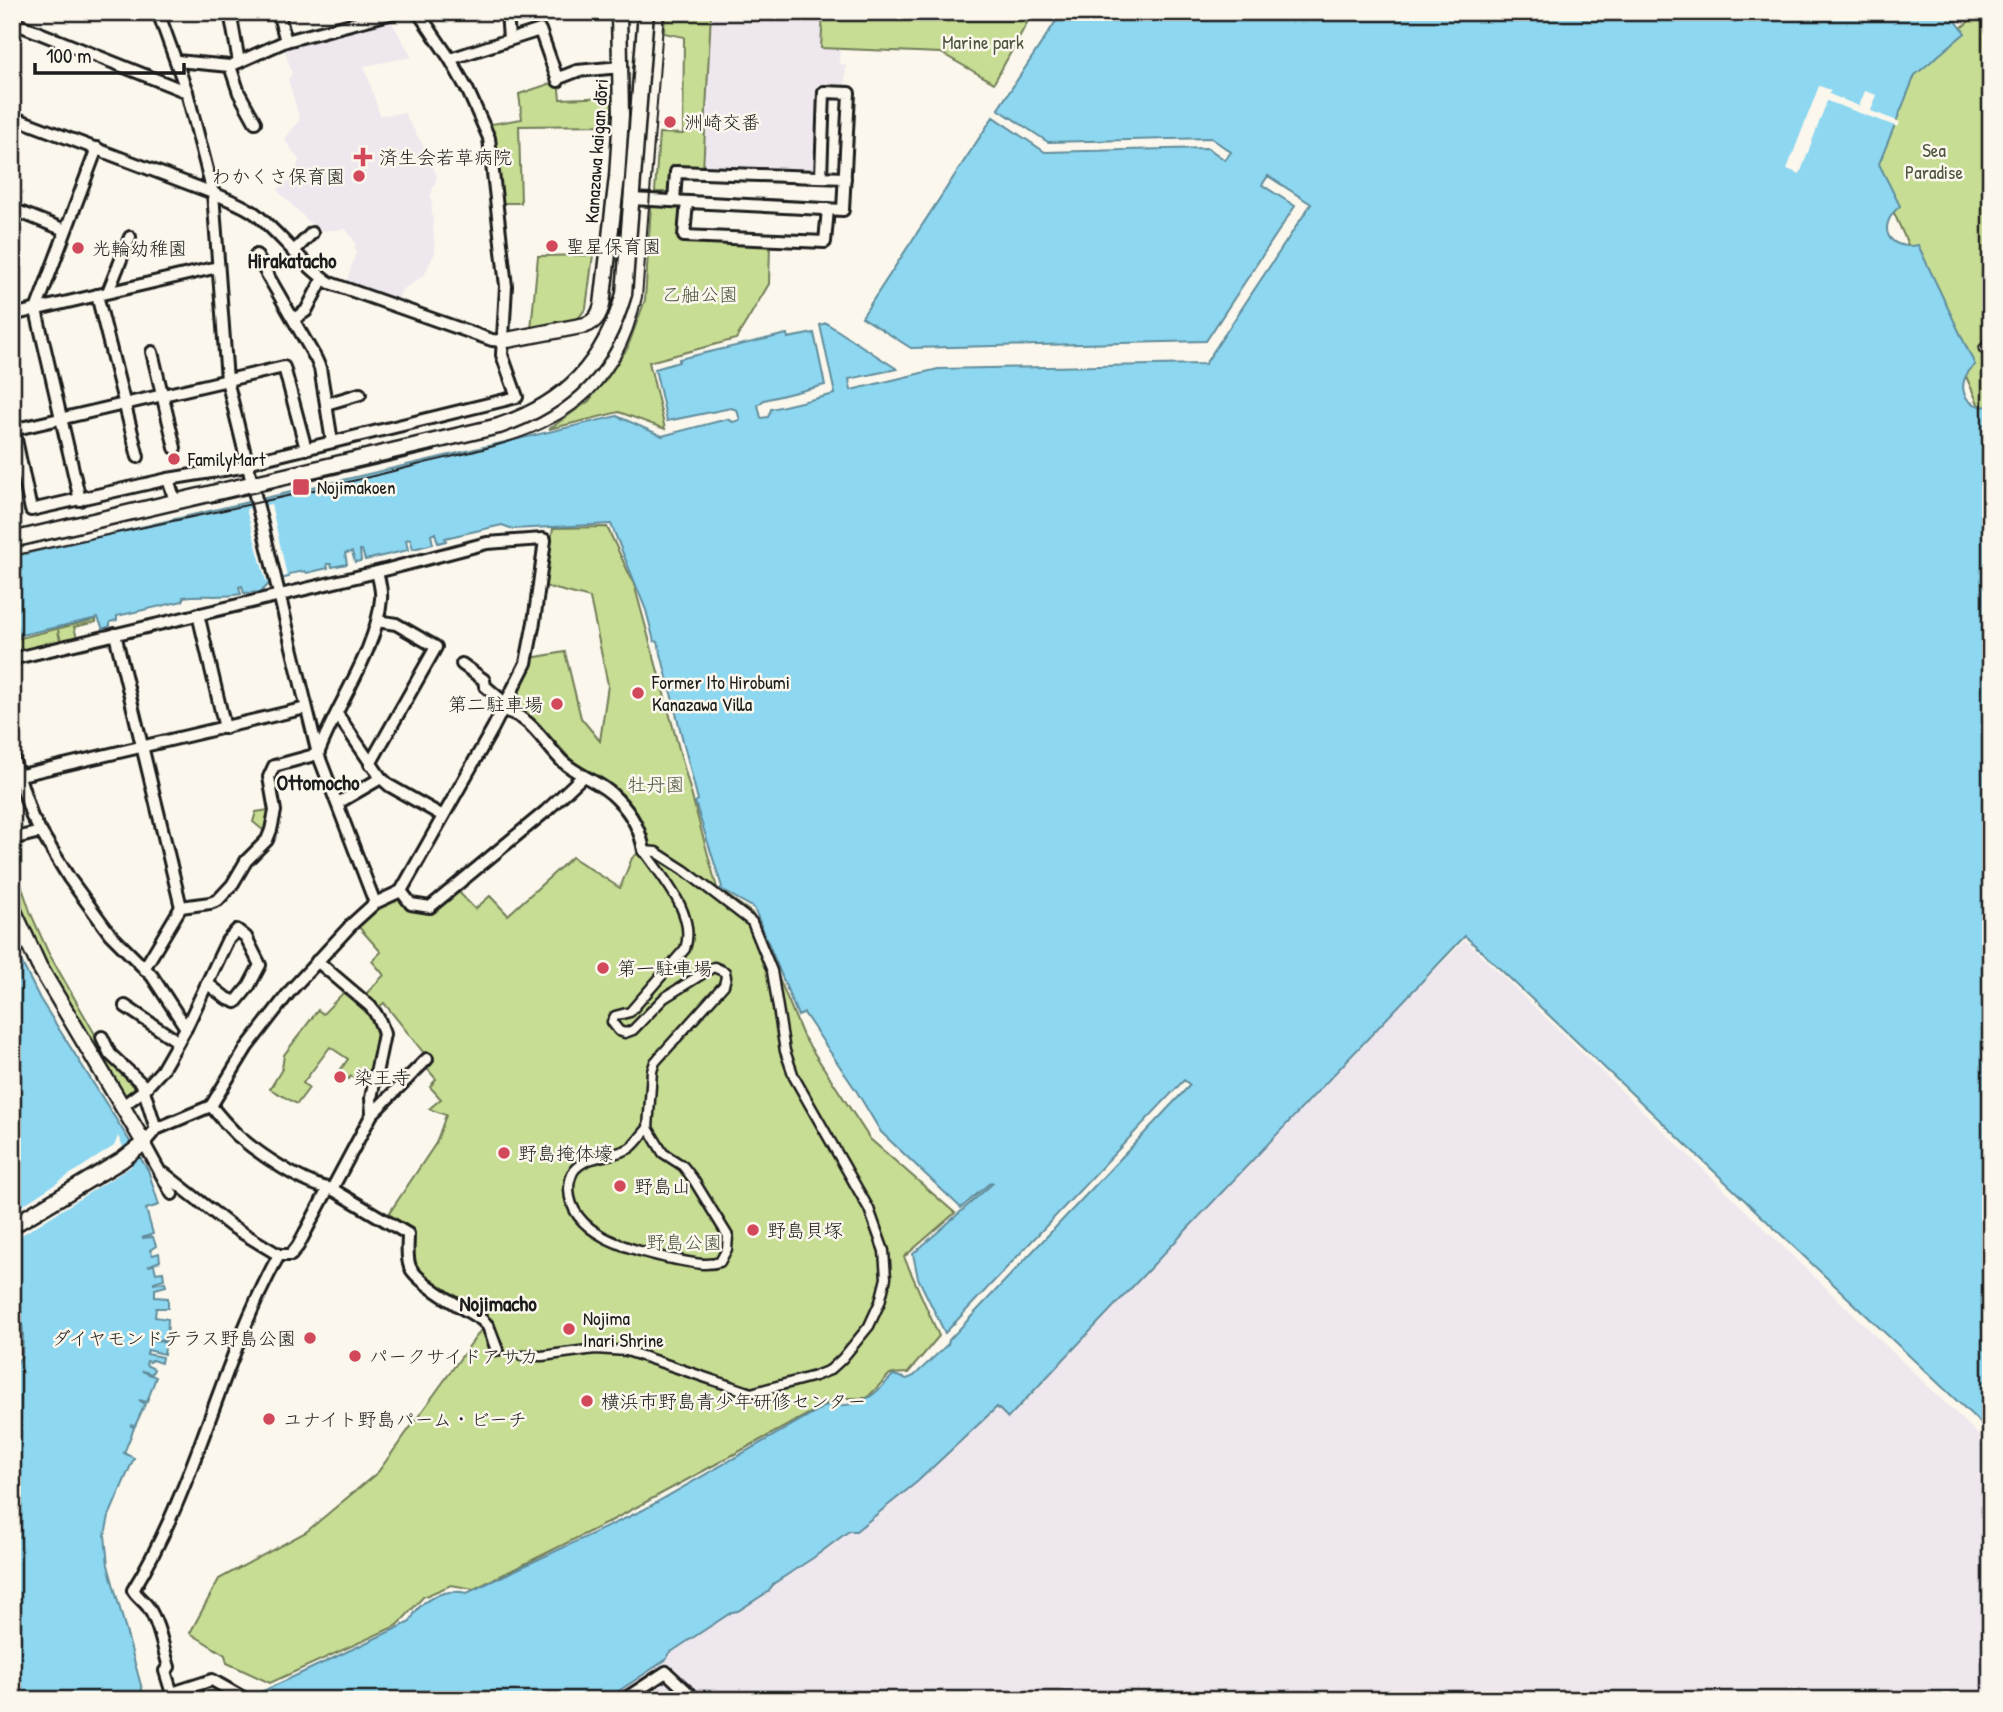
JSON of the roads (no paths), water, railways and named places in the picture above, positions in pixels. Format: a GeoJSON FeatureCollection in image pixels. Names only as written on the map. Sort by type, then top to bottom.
{"type":"FeatureCollection","features":[{"type":"Feature","properties":{"kind":"street"},"geometry":{"type":"LineString","coordinates":[[158,12],[187,92],[213,193],[227,380],[281,595],[317,754],[375,903]]}},
{"type":"Feature","properties":{"kind":"street"},"geometry":{"type":"LineString","coordinates":[[230,12],[239,93],[255,122]]}},
{"type":"Feature","properties":{"kind":"street"},"geometry":{"type":"LineString","coordinates":[[278,12],[286,41]]}},
{"type":"Feature","properties":{"kind":"street"},"geometry":{"type":"LineString","coordinates":[[177,61],[234,64],[286,41],[367,16],[397,12]]}},
{"type":"Feature","properties":{"kind":"street"},"geometry":{"type":"LineString","coordinates":[[306,449],[284,367],[13,430],[31,510],[248,464],[517,397],[502,355],[506,286],[489,138],[450,59],[418,12]]}},
{"type":"Feature","properties":{"kind":"street"},"geometry":{"type":"LineString","coordinates":[[507,12],[509,39]]}},
{"type":"Feature","properties":{"kind":"street","name":"Kanazawa kaigan dōri"},"geometry":{"type":"LineString","coordinates":[[502,341],[586,325],[598,316],[602,305],[617,177],[621,67],[619,12]]}},
{"type":"Feature","properties":{"kind":"street"},"geometry":{"type":"LineString","coordinates":[[12,540],[499,426],[524,418],[568,389],[597,359],[617,319],[624,294],[646,12]]}},
{"type":"Feature","properties":{"kind":"street"},"geometry":{"type":"LineString","coordinates":[[12,22],[187,92]]}},
{"type":"Feature","properties":{"kind":"street"},"geometry":{"type":"LineString","coordinates":[[450,59],[540,30],[558,80],[577,71],[621,67]]}},
{"type":"Feature","properties":{"kind":"street"},"geometry":{"type":"LineString","coordinates":[[631,199],[843,209],[849,93],[824,92],[821,177]]}},
{"type":"Feature","properties":{"kind":"street"},"geometry":{"type":"LineString","coordinates":[[12,117],[244,206],[330,283],[492,340],[502,341]]}},
{"type":"Feature","properties":{"kind":"street"},"geometry":{"type":"LineString","coordinates":[[822,136],[847,138]]}},
{"type":"Feature","properties":{"kind":"street"},"geometry":{"type":"LineString","coordinates":[[80,500],[36,310],[97,148]]}},
{"type":"Feature","properties":{"kind":"street"},"geometry":{"type":"LineString","coordinates":[[674,201],[676,172],[845,178]]}},
{"type":"Feature","properties":{"kind":"street"},"geometry":{"type":"LineString","coordinates":[[687,202],[684,236],[825,242],[828,209]]}},
{"type":"Feature","properties":{"kind":"street"},"geometry":{"type":"LineString","coordinates":[[12,209],[65,230]]}},
{"type":"Feature","properties":{"kind":"street"},"geometry":{"type":"LineString","coordinates":[[293,252],[312,233]]}},
{"type":"Feature","properties":{"kind":"street"},"geometry":{"type":"LineString","coordinates":[[130,237],[103,294],[138,457]]}},
{"type":"Feature","properties":{"kind":"street"},"geometry":{"type":"LineString","coordinates":[[256,255],[320,368],[332,442]]}},
{"type":"Feature","properties":{"kind":"street"},"geometry":{"type":"LineString","coordinates":[[12,315],[218,267]]}},
{"type":"Feature","properties":{"kind":"street"},"geometry":{"type":"LineString","coordinates":[[294,319],[306,311],[323,278]]}},
{"type":"Feature","properties":{"kind":"street"},"geometry":{"type":"LineString","coordinates":[[152,352],[175,448]]}},
{"type":"Feature","properties":{"kind":"street"},"geometry":{"type":"LineString","coordinates":[[326,404],[360,394]]}},
{"type":"Feature","properties":{"kind":"street"},"geometry":{"type":"LineString","coordinates":[[168,479],[174,501]]}},
{"type":"Feature","properties":{"kind":"street"},"geometry":{"type":"LineString","coordinates":[[12,659],[487,543],[545,540],[526,663],[401,891],[375,903],[317,961],[271,1014],[211,1106],[156,1129],[144,1143],[122,1160],[12,1226]]}},
{"type":"Feature","properties":{"kind":"street"},"geometry":{"type":"LineString","coordinates":[[181,907],[218,900],[232,885],[246,861],[267,839],[275,811],[269,777],[274,766],[317,754],[377,621],[381,594],[377,572]]}},
{"type":"Feature","properties":{"kind":"street"},"geometry":{"type":"LineString","coordinates":[[198,614],[225,728]]}},
{"type":"Feature","properties":{"kind":"street"},"geometry":{"type":"LineString","coordinates":[[370,764],[436,647],[396,624],[377,621]]}},
{"type":"Feature","properties":{"kind":"street"},"geometry":{"type":"LineString","coordinates":[[115,634],[181,907],[144,969]]}},
{"type":"Feature","properties":{"kind":"street"},"geometry":{"type":"LineString","coordinates":[[462,664],[484,680],[485,685],[504,707],[534,727],[562,761],[582,777],[609,792],[626,809],[642,837],[644,852],[660,873],[683,913],[689,938],[685,949],[630,1012],[613,1018],[613,1027],[625,1033],[633,1030],[664,998],[714,967],[722,969],[726,976],[724,985],[655,1062],[648,1129],[663,1153],[683,1166],[693,1179],[729,1236],[727,1249],[720,1262],[711,1265],[695,1264],[629,1249],[593,1230],[569,1201],[569,1184],[574,1170],[587,1161],[631,1147],[648,1129]]}},
{"type":"Feature","properties":{"kind":"street"},"geometry":{"type":"LineString","coordinates":[[17,776],[306,708]]}},
{"type":"Feature","properties":{"kind":"street"},"geometry":{"type":"LineString","coordinates":[[337,714],[381,778],[390,786],[443,816]]}},
{"type":"Feature","properties":{"kind":"street"},"geometry":{"type":"LineString","coordinates":[[12,755],[32,817],[40,831],[94,913],[110,934],[152,976],[186,1028]]}},
{"type":"Feature","properties":{"kind":"street"},"geometry":{"type":"LineString","coordinates":[[401,891],[411,904],[430,907],[546,811],[582,777]]}},
{"type":"Feature","properties":{"kind":"street"},"geometry":{"type":"LineString","coordinates":[[338,803],[381,778]]}},
{"type":"Feature","properties":{"kind":"street"},"geometry":{"type":"LineString","coordinates":[[12,839],[40,831]]}},
{"type":"Feature","properties":{"kind":"street"},"geometry":{"type":"LineString","coordinates":[[522,1356],[595,1349],[627,1351],[751,1393],[830,1370],[869,1326],[886,1278],[884,1251],[869,1209],[794,1077],[785,1051],[772,971],[752,922],[684,870],[656,852],[644,852]]}},
{"type":"Feature","properties":{"kind":"street"},"geometry":{"type":"LineString","coordinates":[[12,907],[39,966],[124,1105],[172,1194]]}},
{"type":"Feature","properties":{"kind":"street"},"geometry":{"type":"LineString","coordinates":[[124,1105],[144,1090],[162,1070],[186,1028],[227,941],[237,930],[246,937],[260,965],[249,986],[236,1002],[208,984]]}},
{"type":"Feature","properties":{"kind":"street"},"geometry":{"type":"LineString","coordinates":[[317,961],[370,1006],[377,1013],[381,1024],[384,1034],[371,1098],[372,1114]]}},
{"type":"Feature","properties":{"kind":"street"},"geometry":{"type":"LineString","coordinates":[[125,1006],[177,1041]]}},
{"type":"Feature","properties":{"kind":"street"},"geometry":{"type":"LineString","coordinates":[[102,1037],[110,1054],[142,1084],[156,1129]]}},
{"type":"Feature","properties":{"kind":"street"},"geometry":{"type":"LineString","coordinates":[[162,1172],[231,1226],[279,1255],[290,1255],[298,1246],[372,1114],[427,1059]]}},
{"type":"Feature","properties":{"kind":"street"},"geometry":{"type":"LineString","coordinates":[[211,1106],[237,1135],[269,1158],[408,1234],[412,1271],[437,1292],[482,1320],[488,1326],[497,1350]]}},
{"type":"Feature","properties":{"kind":"street"},"geometry":{"type":"LineString","coordinates":[[245,1699],[212,1680],[173,1696],[164,1671],[169,1667],[153,1618],[133,1590],[150,1563],[207,1428],[247,1323],[279,1255]]}},
{"type":"Feature","properties":{"kind":"street"},"geometry":{"type":"LineString","coordinates":[[623,1700],[666,1672],[696,1700]]}},
{"type":"Feature","properties":{"kind":"water"},"geometry":{"type":"Polygon","coordinates":[[[1062,12],[1955,12],[1953,17],[1965,33],[1915,75],[1879,164],[1900,206],[1888,221],[1888,235],[1892,241],[1899,244],[1918,245],[1975,365],[1965,379],[1964,393],[1973,404],[1991,406],[1991,1433],[1465,936],[1008,1418],[997,1407],[917,1482],[856,1531],[849,1531],[773,1584],[769,1591],[668,1654],[667,1659],[605,1700],[241,1700],[410,1622],[419,1607],[433,1597],[450,1592],[467,1593],[643,1510],[829,1404],[838,1406],[860,1402],[877,1391],[893,1375],[907,1379],[914,1376],[948,1344],[1190,1085],[1184,1080],[945,1333],[918,1278],[913,1254],[993,1183],[961,1208],[881,1132],[804,1013],[798,1016],[754,908],[720,889],[722,887],[695,802],[698,800],[658,642],[654,641],[646,610],[611,524],[513,529],[502,525],[445,538],[446,541],[438,543],[435,533],[431,535],[433,544],[413,549],[410,539],[406,540],[408,550],[365,560],[360,550],[361,561],[355,562],[352,552],[345,553],[347,564],[332,567],[327,564],[328,568],[289,574],[289,577],[272,581],[261,592],[244,593],[242,586],[239,587],[241,594],[183,597],[183,601],[117,616],[117,620],[110,622],[110,626],[103,629],[98,618],[12,637],[12,557],[617,416],[662,436],[727,419],[733,422],[740,420],[737,410],[731,408],[667,421],[655,369],[679,362],[679,359],[787,334],[788,338],[814,333],[825,385],[764,400],[758,405],[761,418],[768,417],[771,409],[835,394],[820,325],[826,323],[897,369],[849,379],[851,390],[938,369],[1205,364],[1311,204],[1268,176],[1262,185],[1295,206],[1206,341],[911,348],[862,317],[993,117],[1045,152],[1208,148],[1225,160],[1231,152],[1211,138],[1048,142],[998,109],[1062,12]]]}},
{"type":"Feature","properties":{"kind":"water"},"geometry":{"type":"Polygon","coordinates":[[[12,943],[40,999],[148,1170],[159,1205],[146,1209],[153,1234],[142,1238],[153,1237],[156,1246],[150,1250],[153,1255],[159,1253],[160,1261],[148,1266],[154,1265],[156,1273],[163,1272],[164,1279],[154,1284],[165,1282],[166,1286],[155,1289],[155,1297],[168,1298],[168,1308],[156,1308],[155,1317],[168,1319],[167,1341],[151,1339],[166,1343],[164,1354],[148,1350],[147,1354],[162,1357],[161,1363],[147,1361],[146,1365],[154,1369],[152,1374],[142,1371],[156,1377],[147,1402],[139,1400],[145,1404],[135,1426],[130,1425],[134,1428],[124,1453],[134,1458],[109,1516],[105,1535],[108,1565],[145,1700],[12,1700],[12,1371],[22,1355],[23,1334],[20,1299],[12,1286],[12,943]]]}},
{"type":"Feature","properties":{"kind":"tram line"},"geometry":{"type":"LineString","coordinates":[[12,556],[316,490],[481,450],[544,428],[581,405],[604,383],[621,357],[642,297],[664,12]]}},
{"type":"Feature","properties":{"kind":"tram line"},"geometry":{"type":"LineString","coordinates":[[210,503],[435,451]]}},
{"type":"Feature","properties":{"kind":"place","name":"洲崎交番"},"geometry":{"type":"Point","coordinates":[670,122]}},
{"type":"Feature","properties":{"kind":"place","name":"済生会若草病院"},"geometry":{"type":"Point","coordinates":[363,157]}},
{"type":"Feature","properties":{"kind":"place","name":"わかくさ保育園"},"geometry":{"type":"Point","coordinates":[359,176]}},
{"type":"Feature","properties":{"kind":"place","name":"聖星保育園"},"geometry":{"type":"Point","coordinates":[552,246]}},
{"type":"Feature","properties":{"kind":"place","name":"光輪幼稚園"},"geometry":{"type":"Point","coordinates":[78,248]}},
{"type":"Feature","properties":{"kind":"place","name":"FamilyMart"},"geometry":{"type":"Point","coordinates":[174,459]}},
{"type":"Feature","properties":{"kind":"place","name":"Nojimakoen"},"geometry":{"type":"Point","coordinates":[301,487]}},
{"type":"Feature","properties":{"kind":"place","name":"Former Ito Hirobumi Kanazawa Villa"},"geometry":{"type":"Point","coordinates":[638,693]}},
{"type":"Feature","properties":{"kind":"place","name":"第二駐車場"},"geometry":{"type":"Point","coordinates":[557,704]}},
{"type":"Feature","properties":{"kind":"place","name":"第一駐車場"},"geometry":{"type":"Point","coordinates":[603,968]}},
{"type":"Feature","properties":{"kind":"place","name":"染王寺"},"geometry":{"type":"Point","coordinates":[340,1077]}},
{"type":"Feature","properties":{"kind":"place","name":"野島掩体壕"},"geometry":{"type":"Point","coordinates":[504,1153]}},
{"type":"Feature","properties":{"kind":"place","name":"野島山"},"geometry":{"type":"Point","coordinates":[620,1186]}},
{"type":"Feature","properties":{"kind":"place","name":"野島貝塚"},"geometry":{"type":"Point","coordinates":[753,1230]}},
{"type":"Feature","properties":{"kind":"place","name":"Nojima Inari Shrine"},"geometry":{"type":"Point","coordinates":[569,1329]}},
{"type":"Feature","properties":{"kind":"place","name":"ダイヤモンドテラス野島公園"},"geometry":{"type":"Point","coordinates":[310,1338]}},
{"type":"Feature","properties":{"kind":"place","name":"パークサイドアサカ"},"geometry":{"type":"Point","coordinates":[355,1356]}},
{"type":"Feature","properties":{"kind":"place","name":"横浜市野島青少年研修センター"},"geometry":{"type":"Point","coordinates":[587,1401]}},
{"type":"Feature","properties":{"kind":"place","name":"ユナイト野島パーム・ビーチ"},"geometry":{"type":"Point","coordinates":[269,1419]}},
{"type":"Feature","properties":{"kind":"district","name":"Hirakatacho"},"geometry":{"type":"Point","coordinates":[292,261]}},
{"type":"Feature","properties":{"kind":"district","name":"Ottomocho"},"geometry":{"type":"Point","coordinates":[318,783]}},
{"type":"Feature","properties":{"kind":"district","name":"Nojimacho"},"geometry":{"type":"Point","coordinates":[498,1304]}},
{"type":"Feature","properties":{"kind":"park label","name":"Marine park"},"geometry":{"type":"Point","coordinates":[983,42]}},
{"type":"Feature","properties":{"kind":"park label","name":"Sea Paradise"},"geometry":{"type":"Point","coordinates":[1934,161]}},
{"type":"Feature","properties":{"kind":"park label","name":"乙舳公園"},"geometry":{"type":"Point","coordinates":[700,294]}},
{"type":"Feature","properties":{"kind":"park label","name":"牡丹園"},"geometry":{"type":"Point","coordinates":[656,784]}},
{"type":"Feature","properties":{"kind":"park label","name":"野島公園"},"geometry":{"type":"Point","coordinates":[684,1242]}}]}
